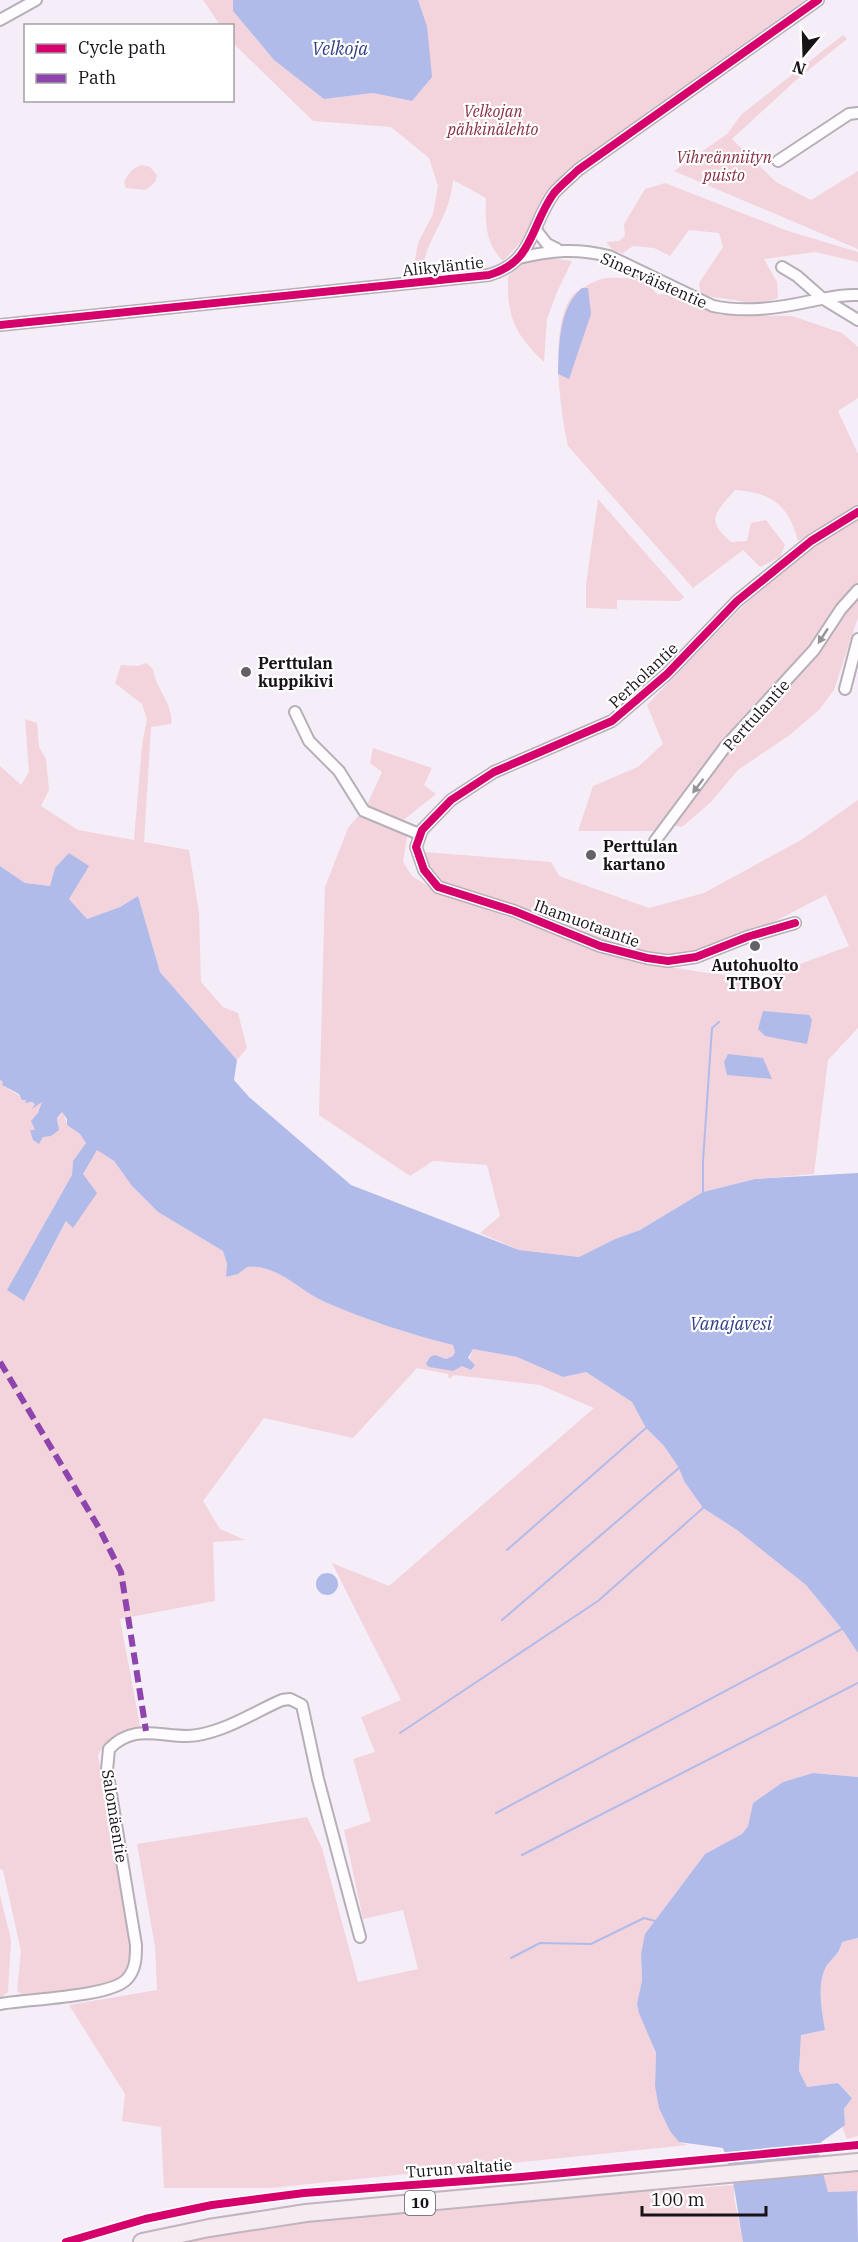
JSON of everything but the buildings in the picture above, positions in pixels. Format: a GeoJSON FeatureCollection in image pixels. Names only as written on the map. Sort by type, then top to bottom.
{"type":"FeatureCollection","features":[{"type":"Feature","properties":{"kind":"highway","name":"Turun valtatie"},"geometry":{"type":"LineString","coordinates":[[142,2242],[306,2212],[850,2163]]}},
{"type":"Feature","properties":{"kind":"street"},"geometry":{"type":"LineString","coordinates":[[0,20],[36,0]]}},
{"type":"Feature","properties":{"kind":"street","name":"Alikyläntie"},"geometry":{"type":"LineString","coordinates":[[0,325],[489,275],[514,265],[555,193],[578,170],[818,0]]}},
{"type":"Feature","properties":{"kind":"street"},"geometry":{"type":"LineString","coordinates":[[778,161],[849,114],[858,113]]}},
{"type":"Feature","properties":{"kind":"street"},"geometry":{"type":"LineString","coordinates":[[536,230],[547,244],[556,249]]}},
{"type":"Feature","properties":{"kind":"street","name":"Sinerväistentie"},"geometry":{"type":"LineString","coordinates":[[519,258],[556,249],[609,256],[679,292],[713,306],[731,310],[774,308],[822,298],[858,295]]}},
{"type":"Feature","properties":{"kind":"street"},"geometry":{"type":"LineString","coordinates":[[782,267],[797,276],[822,298],[858,320]]}},
{"type":"Feature","properties":{"kind":"street","name":"Perholantie"},"geometry":{"type":"LineString","coordinates":[[419,834],[451,800],[494,772],[612,721],[667,674],[737,601],[811,540],[858,512]]}},
{"type":"Feature","properties":{"kind":"street","name":"Perttulantie"},"geometry":{"type":"LineString","coordinates":[[655,841],[725,747],[814,650],[841,609],[858,590]]}},
{"type":"Feature","properties":{"kind":"street"},"geometry":{"type":"LineString","coordinates":[[845,689],[858,639]]}},
{"type":"Feature","properties":{"kind":"street"},"geometry":{"type":"LineString","coordinates":[[296,712],[309,741],[339,771],[364,811],[419,834]]}},
{"type":"Feature","properties":{"kind":"street","name":"Ihamuotaantie"},"geometry":{"type":"LineString","coordinates":[[419,834],[416,847],[419,858],[430,879],[438,886],[453,893],[514,911],[600,946],[647,958],[668,961],[696,957],[747,937],[795,923]]}},
{"type":"Feature","properties":{"kind":"street","name":"Salomäentie"},"geometry":{"type":"LineString","coordinates":[[0,2004],[106,1990],[125,1981],[133,1969],[136,1945],[107,1770],[109,1749],[125,1738],[146,1731],[188,1736],[200,1734],[231,1724],[282,1700],[290,1699],[302,1705],[318,1779],[360,1937]]}},
{"type":"Feature","properties":{"kind":"green space","name":"Velkojan pähkinälehto"},"geometry":{"type":"Polygon","coordinates":[[[203,0],[233,0],[233,11],[274,60],[324,99],[373,93],[412,101],[427,26],[418,0],[805,0],[566,172],[542,201],[522,241],[503,261],[489,240],[486,198],[453,180],[447,206],[424,261],[421,278],[411,280],[418,243],[433,214],[438,186],[429,158],[391,127],[313,121],[234,44],[234,24],[219,24],[203,0]]]}},
{"type":"Feature","properties":{"kind":"green space","name":"Vihreänniityn puisto"},"geometry":{"type":"Polygon","coordinates":[[[843,35],[847,39],[795,81],[732,139],[776,182],[811,200],[858,171],[858,249],[674,171],[727,134],[742,114],[843,35]]]}},
{"type":"Feature","properties":{"kind":"green space"},"geometry":{"type":"Polygon","coordinates":[[[142,165],[150,167],[157,175],[155,182],[146,190],[126,188],[124,182],[129,173],[142,165]]]}},
{"type":"Feature","properties":{"kind":"green space"},"geometry":{"type":"Polygon","coordinates":[[[665,183],[788,231],[858,252],[858,262],[815,252],[764,259],[777,282],[778,298],[759,304],[701,295],[699,283],[723,247],[719,233],[689,230],[670,256],[654,248],[633,246],[623,253],[614,251],[606,242],[619,241],[625,236],[624,224],[645,189],[665,183]]]}},
{"type":"Feature","properties":{"kind":"green space"},"geometry":{"type":"Polygon","coordinates":[[[544,257],[572,261],[547,319],[544,362],[526,343],[511,315],[508,277],[524,261],[544,257]]]}},
{"type":"Feature","properties":{"kind":"green space"},"geometry":{"type":"Polygon","coordinates":[[[640,276],[658,295],[668,293],[720,315],[792,316],[842,333],[858,347],[858,398],[838,411],[858,454],[858,506],[798,541],[789,518],[777,503],[759,494],[735,490],[718,511],[716,522],[718,528],[731,542],[747,541],[751,523],[766,520],[785,545],[780,557],[760,567],[743,550],[693,588],[568,446],[565,431],[558,370],[561,328],[565,310],[574,294],[592,283],[603,279],[640,276]]]}},
{"type":"Feature","properties":{"kind":"green space"},"geometry":{"type":"Polygon","coordinates":[[[598,499],[684,597],[680,601],[617,600],[617,609],[586,608],[586,585],[598,499]]]}},
{"type":"Feature","properties":{"kind":"green space"},"geometry":{"type":"Polygon","coordinates":[[[858,517],[858,583],[832,612],[810,646],[730,734],[657,831],[578,831],[593,786],[638,767],[663,744],[647,705],[772,579],[800,556],[858,517]]]}},
{"type":"Feature","properties":{"kind":"green space"},"geometry":{"type":"Polygon","coordinates":[[[858,599],[858,617],[834,690],[819,710],[791,734],[738,770],[711,802],[682,827],[672,825],[712,772],[816,653],[843,614],[858,599]]]}},
{"type":"Feature","properties":{"kind":"green space"},"geometry":{"type":"Polygon","coordinates":[[[146,663],[153,669],[170,710],[171,724],[151,727],[144,842],[189,850],[199,913],[201,982],[223,1007],[238,1013],[247,1048],[237,1060],[160,972],[138,896],[120,907],[87,919],[69,899],[55,868],[50,886],[25,883],[0,866],[0,766],[21,785],[29,772],[25,719],[37,723],[39,747],[46,759],[49,790],[41,806],[78,830],[134,840],[142,745],[147,719],[142,704],[115,683],[121,665],[138,666],[146,663]]]}},
{"type":"Feature","properties":{"kind":"green space"},"geometry":{"type":"Polygon","coordinates":[[[373,748],[432,768],[424,785],[436,794],[401,822],[409,825],[403,862],[412,876],[434,890],[626,960],[759,979],[849,946],[826,895],[715,948],[680,956],[658,956],[634,952],[585,937],[494,899],[445,884],[433,873],[424,852],[551,862],[559,876],[649,908],[704,893],[801,840],[858,800],[858,1028],[828,1060],[814,1174],[755,1179],[703,1192],[640,1230],[615,1239],[579,1257],[519,1250],[480,1233],[500,1216],[487,1165],[433,1161],[410,1176],[319,1115],[325,887],[348,828],[366,807],[382,772],[370,763],[373,748]]]}},
{"type":"Feature","properties":{"kind":"green space"},"geometry":{"type":"Polygon","coordinates":[[[0,1080],[4,1082],[2,1085],[26,1100],[25,1103],[43,1102],[35,1130],[31,1130],[33,1140],[39,1144],[43,1137],[59,1124],[57,1119],[63,1112],[67,1125],[80,1134],[87,1143],[73,1161],[72,1175],[8,1289],[24,1301],[67,1220],[73,1228],[83,1174],[97,1149],[114,1161],[132,1186],[158,1212],[223,1251],[227,1264],[226,1277],[238,1274],[247,1267],[269,1270],[340,1309],[453,1345],[455,1352],[453,1356],[446,1359],[440,1357],[427,1366],[443,1366],[469,1360],[473,1349],[517,1357],[563,1377],[586,1372],[632,1402],[646,1428],[664,1446],[703,1508],[737,1530],[806,1585],[842,1629],[858,1653],[858,1777],[813,1773],[783,1782],[753,1803],[748,1826],[742,1834],[705,1854],[655,1921],[641,1954],[642,1980],[637,2004],[656,2054],[655,2086],[679,2142],[688,2145],[271,2188],[164,2188],[161,2127],[122,2121],[125,2094],[69,2005],[157,1990],[155,1947],[137,1844],[307,1817],[322,1848],[358,1982],[418,1969],[403,1910],[363,1919],[344,1830],[371,1821],[353,1759],[375,1752],[361,1717],[401,1700],[332,1563],[389,1586],[594,1408],[540,1385],[454,1375],[449,1379],[448,1374],[417,1368],[353,1438],[264,1418],[203,1501],[220,1529],[245,1540],[213,1542],[215,1601],[120,1619],[141,1731],[110,1741],[98,1755],[128,1922],[132,1953],[127,1972],[117,1982],[25,1996],[17,1991],[21,1951],[3,1870],[0,1869],[0,1080]]]}},
{"type":"Feature","properties":{"kind":"green space"},"geometry":{"type":"Polygon","coordinates":[[[0,1895],[11,1940],[8,1992],[0,1999],[0,1895]]]}},
{"type":"Feature","properties":{"kind":"green space"},"geometry":{"type":"Polygon","coordinates":[[[858,1938],[858,2136],[847,2139],[842,2127],[845,2124],[844,2109],[852,2097],[838,2083],[807,2087],[799,2071],[801,2035],[825,2030],[821,1988],[827,1965],[838,1952],[842,1942],[858,1938]]]}},
{"type":"Feature","properties":{"kind":"green space"},"geometry":{"type":"Polygon","coordinates":[[[858,2171],[858,2197],[857,2191],[828,2192],[822,2176],[858,2171]]]}},
{"type":"Feature","properties":{"kind":"green space"},"geometry":{"type":"Polygon","coordinates":[[[734,2185],[734,2197],[743,2242],[181,2242],[249,2229],[387,2211],[734,2185]]]}},
{"type":"Feature","properties":{"kind":"water","name":"Velkoja"},"geometry":{"type":"Polygon","coordinates":[[[233,0],[418,0],[427,26],[432,77],[412,101],[373,93],[324,99],[274,60],[233,11],[233,0]]]}},
{"type":"Feature","properties":{"kind":"water"},"geometry":{"type":"Polygon","coordinates":[[[582,288],[588,288],[591,314],[569,379],[558,374],[560,339],[569,305],[582,288]]]}},
{"type":"Feature","properties":{"kind":"water","name":"Vanajavesi"},"geometry":{"type":"Polygon","coordinates":[[[69,853],[89,866],[69,899],[87,919],[120,907],[138,896],[160,972],[237,1060],[234,1080],[249,1097],[351,1185],[519,1250],[579,1257],[615,1239],[640,1230],[703,1192],[755,1179],[858,1173],[858,1653],[842,1629],[806,1585],[737,1530],[703,1508],[664,1446],[646,1428],[632,1402],[586,1372],[563,1377],[517,1357],[473,1349],[468,1358],[475,1365],[471,1370],[462,1366],[453,1371],[429,1367],[426,1364],[430,1357],[435,1355],[446,1359],[453,1356],[455,1352],[453,1345],[340,1309],[269,1270],[247,1267],[238,1274],[226,1277],[227,1264],[223,1251],[158,1212],[132,1186],[114,1161],[97,1150],[83,1174],[97,1193],[73,1228],[66,1221],[24,1301],[7,1290],[72,1175],[73,1161],[86,1143],[80,1134],[67,1125],[67,1119],[62,1112],[57,1118],[59,1130],[51,1136],[43,1137],[39,1144],[33,1140],[30,1130],[35,1130],[31,1121],[38,1113],[42,1102],[32,1109],[35,1104],[25,1103],[26,1100],[22,1100],[19,1094],[2,1085],[3,1082],[0,1080],[0,866],[25,883],[50,886],[55,868],[69,853]]]}},
{"type":"Feature","properties":{"kind":"water"},"geometry":{"type":"Polygon","coordinates":[[[763,1011],[809,1015],[812,1020],[807,1044],[765,1036],[758,1029],[763,1011]]]}},
{"type":"Feature","properties":{"kind":"water"},"geometry":{"type":"Polygon","coordinates":[[[728,1054],[763,1058],[772,1079],[727,1075],[724,1062],[728,1054]]]}},
{"type":"Feature","properties":{"kind":"water"},"geometry":{"type":"Polygon","coordinates":[[[327,1573],[335,1576],[338,1584],[335,1592],[327,1595],[319,1592],[316,1584],[319,1576],[327,1573]]]}},
{"type":"Feature","properties":{"kind":"water"},"geometry":{"type":"Polygon","coordinates":[[[813,1773],[858,1777],[858,1938],[842,1942],[838,1952],[827,1965],[821,1988],[825,2030],[801,2035],[799,2071],[807,2087],[838,2083],[852,2098],[844,2109],[845,2125],[820,2143],[819,2158],[828,2192],[857,2191],[858,2242],[743,2242],[733,2182],[723,2148],[679,2142],[670,2131],[659,2108],[655,2086],[656,2053],[637,2004],[642,1980],[641,1954],[645,1934],[705,1854],[742,1834],[748,1826],[753,1803],[783,1782],[813,1773]]]}},
{"type":"Feature","properties":{"kind":"pier"},"geometry":{"type":"Polygon","coordinates":[[[824,2144],[822,2153],[725,2163],[722,2155],[824,2144]]]}},
{"type":"Feature","properties":{"kind":"waterway"},"geometry":{"type":"LineString","coordinates":[[703,1192],[712,1028],[719,1022]]}},
{"type":"Feature","properties":{"kind":"waterway"},"geometry":{"type":"LineString","coordinates":[[507,1550],[646,1428]]}},
{"type":"Feature","properties":{"kind":"waterway"},"geometry":{"type":"LineString","coordinates":[[502,1620],[679,1468]]}},
{"type":"Feature","properties":{"kind":"waterway"},"geometry":{"type":"LineString","coordinates":[[400,1733],[598,1601],[703,1508]]}},
{"type":"Feature","properties":{"kind":"waterway"},"geometry":{"type":"LineString","coordinates":[[496,1813],[842,1629]]}},
{"type":"Feature","properties":{"kind":"waterway"},"geometry":{"type":"LineString","coordinates":[[522,1855],[858,1683]]}},
{"type":"Feature","properties":{"kind":"waterway"},"geometry":{"type":"LineString","coordinates":[[511,1958],[540,1943],[591,1944],[644,1918],[655,1921]]}},
{"type":"Feature","properties":{"kind":"marked path"},"geometry":{"type":"LineString","coordinates":[[0,1362],[99,1528],[121,1572],[146,1731]]}},
{"type":"Feature","properties":{"kind":"cycle path"},"geometry":{"type":"LineString","coordinates":[[0,325],[489,275],[504,269],[523,252],[554,193],[578,170],[818,0]]}},
{"type":"Feature","properties":{"kind":"cycle path"},"geometry":{"type":"LineString","coordinates":[[795,923],[747,937],[696,957],[668,961],[647,958],[600,946],[514,911],[438,887],[424,870],[416,847],[422,830],[451,800],[494,772],[612,721],[667,674],[737,601],[811,541],[858,512]]}},
{"type":"Feature","properties":{"kind":"cycle path"},"geometry":{"type":"LineString","coordinates":[[66,2242],[145,2219],[212,2205],[304,2193],[521,2177],[858,2145]]}},
{"type":"Feature","properties":{"kind":"place","name":"Perttulan kuppikivi"},"geometry":{"type":"Point","coordinates":[246,672]}},
{"type":"Feature","properties":{"kind":"place","name":"Perttulan kartano"},"geometry":{"type":"Point","coordinates":[591,855]}},
{"type":"Feature","properties":{"kind":"place","name":"Autohuolto TTBOY"},"geometry":{"type":"Point","coordinates":[755,946]}}]}
